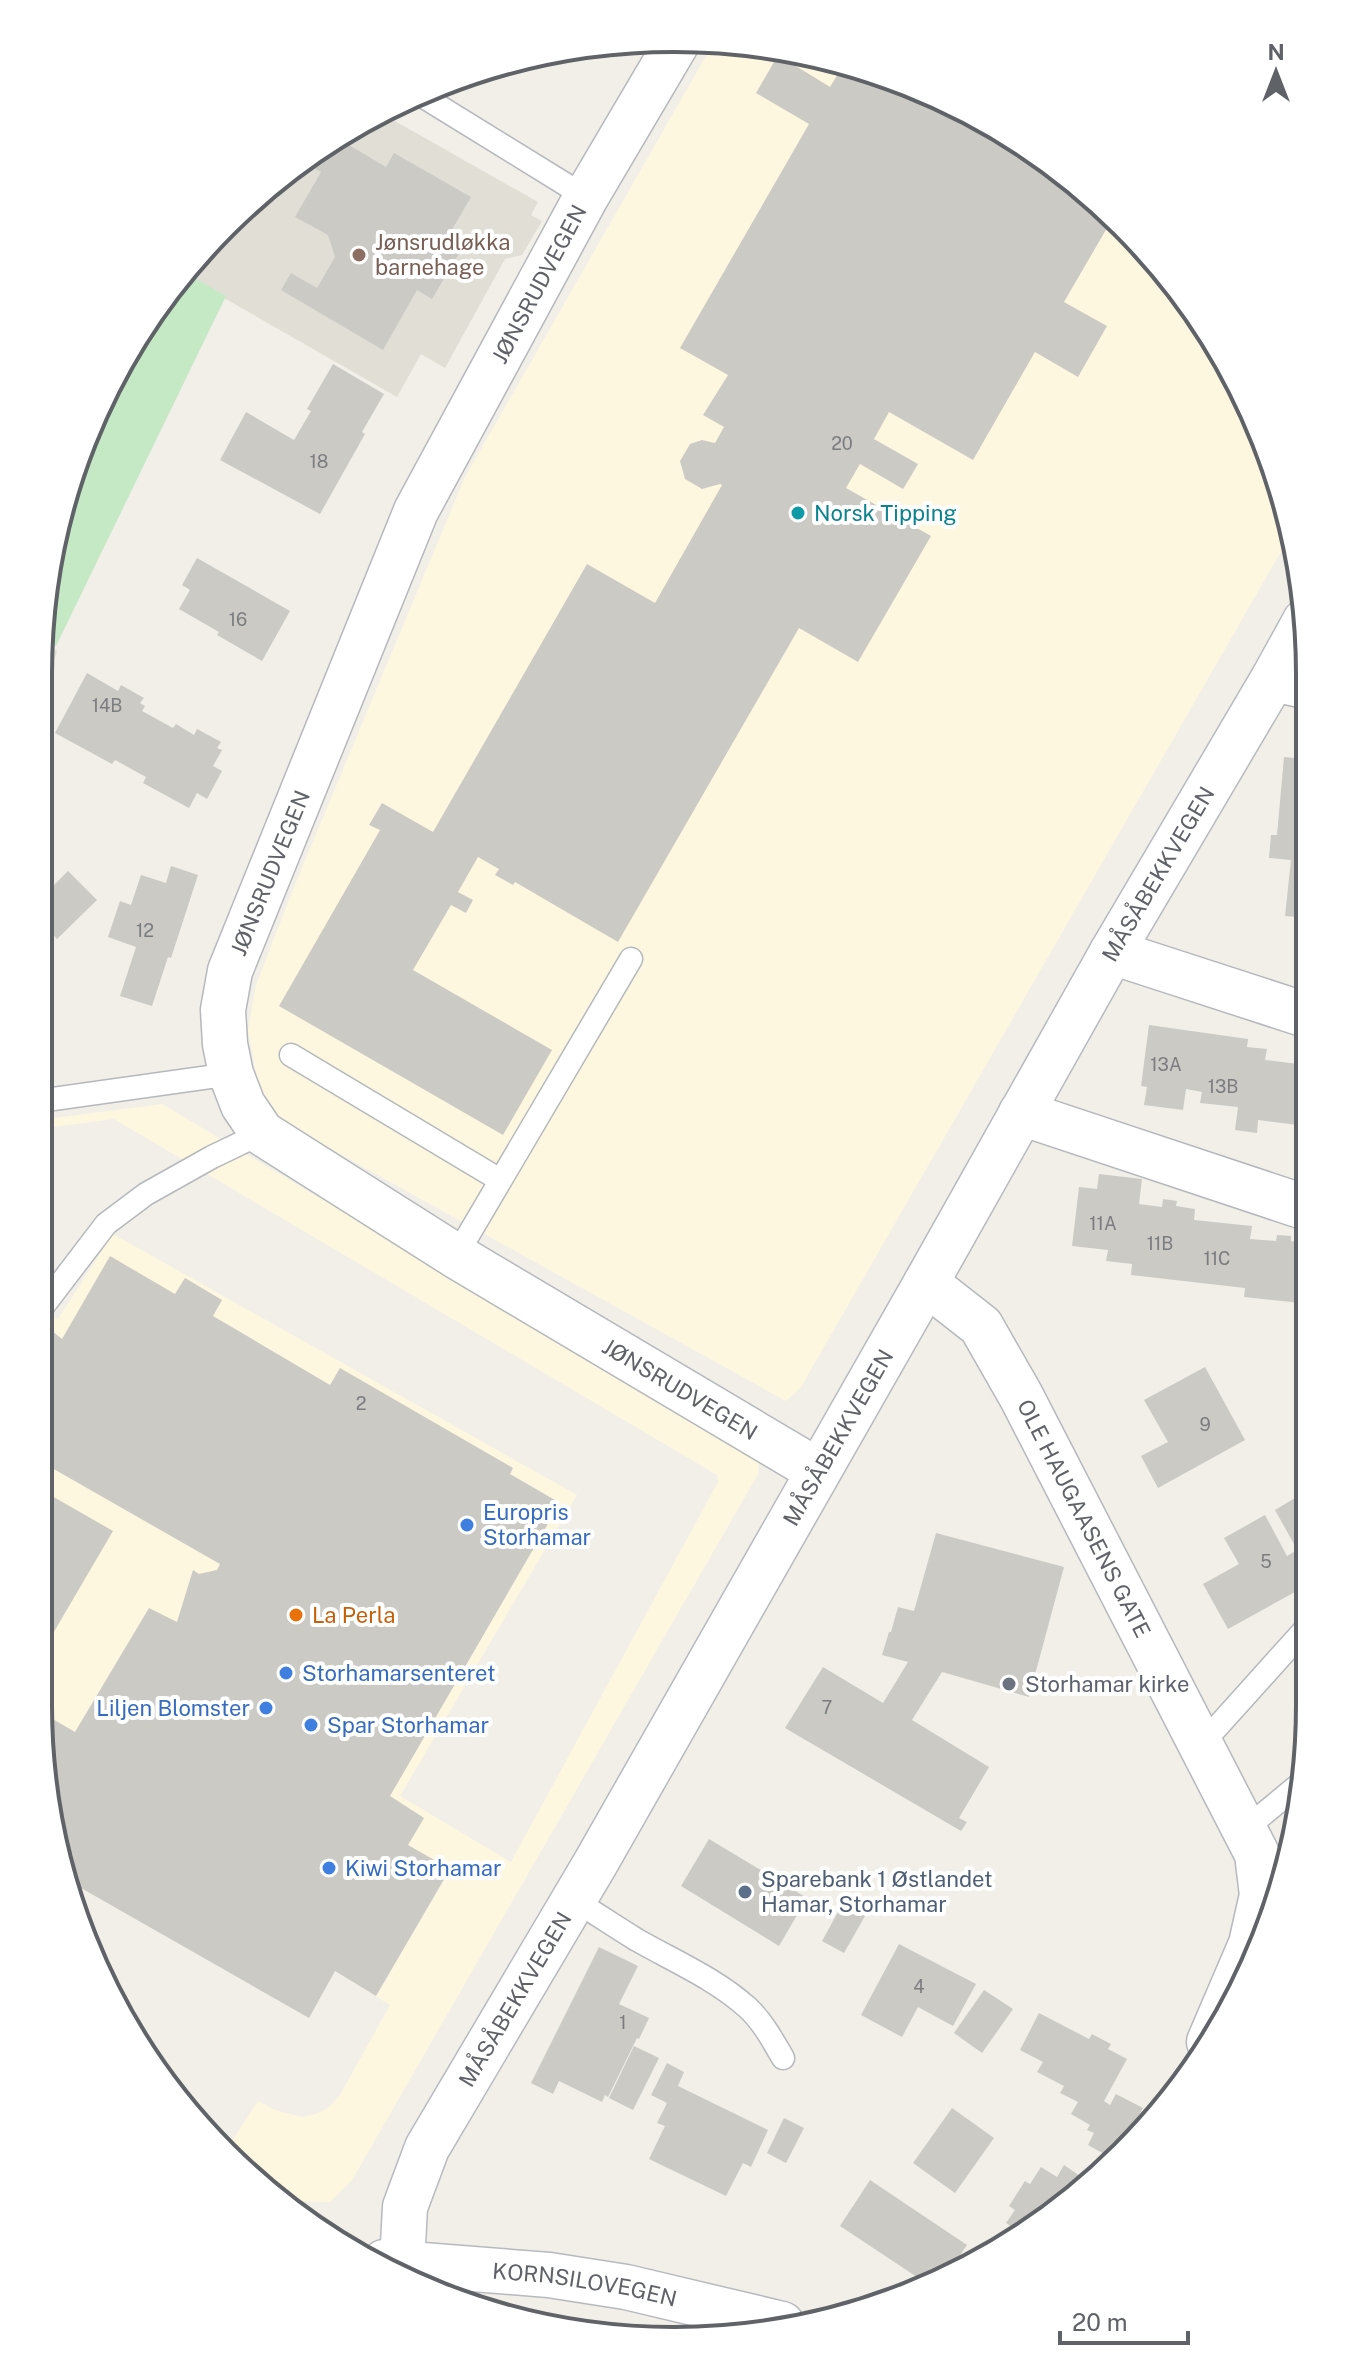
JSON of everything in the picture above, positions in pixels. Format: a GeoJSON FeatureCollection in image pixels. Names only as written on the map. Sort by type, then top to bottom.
{"type":"FeatureCollection","features":[{"type":"Feature","properties":{"kind":"street","name":"JØNSRUDVEGEN"},"geometry":{"type":"LineString","coordinates":[[671,52],[586,197],[416,511],[230,971],[223,1010],[225,1044],[231,1074],[243,1105],[262,1133],[456,1256],[818,1471]]}},
{"type":"Feature","properties":{"kind":"street","name":"MÅSÅBEKKVEGEN"},"geometry":{"type":"LineString","coordinates":[[394,2260],[405,2207],[427,2148],[574,1900],[1112,952],[1289,683],[1296,657]]}},
{"type":"Feature","properties":{"kind":"street"},"geometry":{"type":"LineString","coordinates":[[1112,952],[1296,1012]]}},
{"type":"Feature","properties":{"kind":"street"},"geometry":{"type":"LineString","coordinates":[[1021,1113],[1296,1204]]}},
{"type":"Feature","properties":{"kind":"street","name":"OLE HAUGAASENS GATE"},"geometry":{"type":"LineString","coordinates":[[926,1283],[981,1326],[1021,1396],[1257,1854],[1262,1895],[1255,1928]]}},
{"type":"Feature","properties":{"kind":"street","name":"KORNSILOVEGEN"},"geometry":{"type":"LineString","coordinates":[[400,2264],[549,2275],[626,2287],[766,2320]]}},
{"type":"Feature","properties":{"kind":"lane"},"geometry":{"type":"LineString","coordinates":[[431,101],[586,197]]}},
{"type":"Feature","properties":{"kind":"lane"},"geometry":{"type":"LineString","coordinates":[[456,1256],[631,959]]}},
{"type":"Feature","properties":{"kind":"lane"},"geometry":{"type":"LineString","coordinates":[[291,1055],[500,1180]]}},
{"type":"Feature","properties":{"kind":"lane"},"geometry":{"type":"LineString","coordinates":[[52,1099],[231,1074]]}},
{"type":"Feature","properties":{"kind":"lane"},"geometry":{"type":"LineString","coordinates":[[52,1295],[106,1224],[146,1194],[262,1133]]}},
{"type":"Feature","properties":{"kind":"lane"},"geometry":{"type":"LineString","coordinates":[[1201,1745],[1296,1639]]}},
{"type":"Feature","properties":{"kind":"lane"},"geometry":{"type":"LineString","coordinates":[[1244,1830],[1290,1792]]}},
{"type":"Feature","properties":{"kind":"lane"},"geometry":{"type":"LineString","coordinates":[[574,1900],[738,2000],[762,2025],[783,2058]]}},
{"type":"Feature","properties":{"kind":"shaded area"},"geometry":{"type":"Polygon","coordinates":[[[708,53],[755,57],[835,73],[912,99],[985,135],[1053,181],[1114,234],[1142,264],[1191,328],[1232,399],[1263,474],[1283,548],[801,1387],[786,1401],[282,1122],[259,1088],[248,1030],[256,985],[465,477],[708,53]]]}},
{"type":"Feature","properties":{"kind":"shaded area","name":"Jønsrudløkka barnehage"},"geometry":{"type":"Polygon","coordinates":[[[392,120],[538,202],[531,215],[542,221],[522,255],[505,259],[445,368],[421,354],[397,397],[193,280],[234,234],[295,181],[328,157],[392,120]]]}},
{"type":"Feature","properties":{"kind":"shaded area"},"geometry":{"type":"Polygon","coordinates":[[[162,1104],[749,1453],[759,1462],[758,1474],[352,2180],[330,2202],[300,2201],[231,2142],[258,2101],[275,2110],[302,2117],[328,2108],[340,2095],[390,2005],[335,1971],[377,1995],[450,1870],[408,1845],[424,1818],[390,1796],[560,1503],[510,1474],[513,1468],[340,1369],[330,1385],[213,1316],[221,1300],[185,1278],[175,1294],[62,1339],[52,1333],[52,1316],[58,1319],[113,1234],[577,1495],[400,1796],[511,1862],[718,1482],[717,1475],[114,1119],[52,1127],[52,1118],[162,1104]]]}},
{"type":"Feature","properties":{"kind":"shaded area"},"geometry":{"type":"Polygon","coordinates":[[[52,1468],[220,1564],[217,1570],[199,1574],[193,1570],[177,1622],[149,1609],[55,1765],[52,1468]]]}},
{"type":"Feature","properties":{"kind":"green space"},"geometry":{"type":"Polygon","coordinates":[[[195,278],[226,296],[56,646],[53,644],[53,633],[64,553],[73,513],[99,436],[135,363],[195,278]]]}},
{"type":"Feature","properties":{"kind":"building","name":"Norsk Tipping"},"geometry":{"type":"Polygon","coordinates":[[[775,60],[792,63],[830,87],[838,74],[912,99],[985,135],[1020,157],[1107,228],[1064,302],[1107,326],[1078,377],[1035,352],[973,460],[889,412],[874,439],[918,464],[903,489],[860,464],[846,488],[931,536],[858,662],[799,628],[618,942],[515,882],[513,885],[495,875],[499,869],[478,857],[458,892],[473,900],[466,913],[451,905],[413,970],[552,1050],[503,1135],[279,1006],[380,830],[369,825],[382,803],[433,832],[587,564],[655,603],[722,485],[702,489],[685,479],[680,461],[690,444],[702,440],[715,443],[724,427],[703,415],[728,375],[680,348],[809,124],[756,93],[775,60]]]}},
{"type":"Feature","properties":{"kind":"building"},"geometry":{"type":"Polygon","coordinates":[[[348,144],[386,167],[394,153],[471,197],[446,240],[461,250],[432,299],[417,290],[383,350],[281,290],[291,273],[317,288],[335,257],[328,235],[295,217],[321,172],[313,168],[348,144]]]}},
{"type":"Feature","properties":{"kind":"building"},"geometry":{"type":"Polygon","coordinates":[[[333,364],[384,394],[320,514],[220,460],[246,412],[294,440],[311,411],[307,409],[333,364]]]}},
{"type":"Feature","properties":{"kind":"building"},"geometry":{"type":"Polygon","coordinates":[[[197,558],[290,611],[262,661],[179,609],[190,590],[182,585],[197,558]]]}},
{"type":"Feature","properties":{"kind":"building"},"geometry":{"type":"Polygon","coordinates":[[[87,673],[118,691],[121,685],[144,698],[140,703],[145,706],[142,711],[173,728],[176,724],[194,735],[197,729],[221,742],[217,748],[222,750],[213,766],[222,771],[207,799],[197,793],[189,808],[143,783],[146,777],[115,760],[112,764],[55,733],[87,673]]]}},
{"type":"Feature","properties":{"kind":"building"},"geometry":{"type":"Polygon","coordinates":[[[1284,757],[1296,758],[1296,917],[1285,916],[1291,860],[1269,858],[1271,835],[1277,835],[1284,757]]]}},
{"type":"Feature","properties":{"kind":"building"},"geometry":{"type":"Polygon","coordinates":[[[171,866],[198,875],[152,1006],[120,996],[136,947],[108,937],[120,901],[131,905],[141,875],[166,883],[171,866]]]}},
{"type":"Feature","properties":{"kind":"building"},"geometry":{"type":"Polygon","coordinates":[[[68,871],[97,900],[57,939],[52,934],[52,887],[68,871]]]}},
{"type":"Feature","properties":{"kind":"building"},"geometry":{"type":"Polygon","coordinates":[[[1149,1025],[1248,1039],[1247,1047],[1267,1049],[1265,1060],[1296,1064],[1296,1125],[1258,1120],[1257,1133],[1235,1130],[1238,1107],[1200,1103],[1202,1092],[1186,1089],[1183,1110],[1144,1105],[1147,1087],[1141,1086],[1149,1025]]]}},
{"type":"Feature","properties":{"kind":"building"},"geometry":{"type":"Polygon","coordinates":[[[1099,1174],[1142,1179],[1139,1204],[1162,1207],[1163,1199],[1177,1201],[1176,1206],[1195,1209],[1194,1220],[1252,1226],[1250,1239],[1276,1241],[1277,1235],[1291,1236],[1291,1241],[1296,1242],[1296,1302],[1244,1297],[1245,1288],[1131,1275],[1132,1264],[1106,1261],[1108,1250],[1072,1246],[1079,1187],[1097,1189],[1099,1174]]]}},
{"type":"Feature","properties":{"kind":"building","name":"Storhamarsenteret"},"geometry":{"type":"Polygon","coordinates":[[[110,1256],[175,1294],[185,1278],[222,1300],[213,1316],[330,1385],[340,1368],[513,1468],[510,1474],[560,1503],[390,1796],[424,1818],[408,1845],[450,1869],[376,1996],[335,1971],[309,2018],[80,1887],[57,1786],[52,1719],[75,1732],[149,1608],[177,1622],[193,1570],[199,1574],[217,1570],[220,1564],[52,1468],[52,1331],[62,1339],[110,1256]]]}},
{"type":"Feature","properties":{"kind":"building"},"geometry":{"type":"Polygon","coordinates":[[[1205,1367],[1245,1440],[1158,1488],[1141,1456],[1168,1442],[1144,1400],[1205,1367]]]}},
{"type":"Feature","properties":{"kind":"building"},"geometry":{"type":"Polygon","coordinates":[[[52,1496],[113,1531],[52,1635],[52,1496]]]}},
{"type":"Feature","properties":{"kind":"building"},"geometry":{"type":"Polygon","coordinates":[[[1296,1500],[1296,1548],[1275,1510],[1296,1500]]]}},
{"type":"Feature","properties":{"kind":"building"},"geometry":{"type":"Polygon","coordinates":[[[1265,1515],[1287,1556],[1294,1552],[1296,1556],[1296,1591],[1228,1629],[1203,1584],[1239,1564],[1224,1538],[1265,1515]]]}},
{"type":"Feature","properties":{"kind":"building","name":"Storhamar kirke"},"geometry":{"type":"Polygon","coordinates":[[[936,1533],[1064,1567],[1029,1697],[942,1672],[912,1720],[989,1767],[959,1818],[967,1822],[961,1831],[785,1728],[823,1667],[883,1703],[908,1662],[882,1655],[889,1632],[898,1607],[914,1611],[936,1533]]]}},
{"type":"Feature","properties":{"kind":"building"},"geometry":{"type":"Polygon","coordinates":[[[709,1839],[807,1898],[779,1946],[681,1886],[709,1839]]]}},
{"type":"Feature","properties":{"kind":"building"},"geometry":{"type":"Polygon","coordinates":[[[843,1903],[865,1916],[844,1953],[822,1941],[843,1903]]]}},
{"type":"Feature","properties":{"kind":"building"},"geometry":{"type":"Polygon","coordinates":[[[899,1944],[976,1984],[953,2026],[918,2007],[902,2037],[861,2015],[899,1944]]]}},
{"type":"Feature","properties":{"kind":"building"},"geometry":{"type":"Polygon","coordinates":[[[599,1947],[638,1966],[619,2004],[649,2018],[608,2097],[605,2095],[602,2102],[559,2081],[553,2094],[531,2083],[599,1947]]]}},
{"type":"Feature","properties":{"kind":"building"},"geometry":{"type":"Polygon","coordinates":[[[984,1990],[1013,2009],[982,2053],[954,2033],[984,1990]]]}},
{"type":"Feature","properties":{"kind":"building"},"geometry":{"type":"Polygon","coordinates":[[[1039,2013],[1089,2039],[1092,2034],[1111,2044],[1108,2049],[1127,2059],[1104,2101],[1110,2105],[1116,2094],[1143,2108],[1134,2124],[1104,2154],[1088,2145],[1094,2133],[1087,2130],[1090,2125],[1071,2114],[1078,2102],[1060,2093],[1064,2086],[1037,2072],[1043,2062],[1020,2050],[1039,2013]]]}},
{"type":"Feature","properties":{"kind":"building"},"geometry":{"type":"Polygon","coordinates":[[[634,2046],[659,2058],[633,2110],[609,2098],[634,2046]]]}},
{"type":"Feature","properties":{"kind":"building"},"geometry":{"type":"Polygon","coordinates":[[[667,2063],[684,2072],[678,2086],[768,2130],[751,2167],[743,2163],[726,2196],[649,2159],[665,2126],[657,2123],[667,2103],[651,2095],[667,2063]]]}},
{"type":"Feature","properties":{"kind":"building"},"geometry":{"type":"Polygon","coordinates":[[[952,2108],[994,2138],[955,2193],[913,2163],[952,2108]]]}},
{"type":"Feature","properties":{"kind":"building"},"geometry":{"type":"Polygon","coordinates":[[[784,2118],[804,2128],[786,2163],[767,2153],[784,2118]]]}},
{"type":"Feature","properties":{"kind":"building"},"geometry":{"type":"Polygon","coordinates":[[[1064,2165],[1080,2176],[1020,2222],[1012,2227],[1006,2223],[1015,2210],[1009,2206],[1025,2181],[1030,2184],[1041,2167],[1057,2177],[1064,2165]]]}},
{"type":"Feature","properties":{"kind":"building"},"geometry":{"type":"Polygon","coordinates":[[[870,2180],[967,2245],[958,2258],[918,2277],[840,2226],[870,2180]]]}},
{"type":"Feature","properties":{"kind":"place","name":"Jønsrudløkka barnehage"},"geometry":{"type":"Point","coordinates":[359,255]}},
{"type":"Feature","properties":{"kind":"place","name":"Norsk Tipping"},"geometry":{"type":"Point","coordinates":[798,513]}},
{"type":"Feature","properties":{"kind":"place","name":"Europris Storhamar"},"geometry":{"type":"Point","coordinates":[467,1525]}},
{"type":"Feature","properties":{"kind":"place","name":"La Perla"},"geometry":{"type":"Point","coordinates":[296,1615]}},
{"type":"Feature","properties":{"kind":"place","name":"Storhamarsenteret"},"geometry":{"type":"Point","coordinates":[286,1673]}},
{"type":"Feature","properties":{"kind":"place","name":"Storhamar kirke"},"geometry":{"type":"Point","coordinates":[1009,1684]}},
{"type":"Feature","properties":{"kind":"place","name":"Liljen Blomster"},"geometry":{"type":"Point","coordinates":[266,1708]}},
{"type":"Feature","properties":{"kind":"place","name":"Spar Storhamar"},"geometry":{"type":"Point","coordinates":[311,1725]}},
{"type":"Feature","properties":{"kind":"place","name":"Kiwi Storhamar"},"geometry":{"type":"Point","coordinates":[329,1868]}},
{"type":"Feature","properties":{"kind":"place","name":"Sparebank 1 Østlandet Hamar, Storhamar"},"geometry":{"type":"Point","coordinates":[745,1892]}}]}
